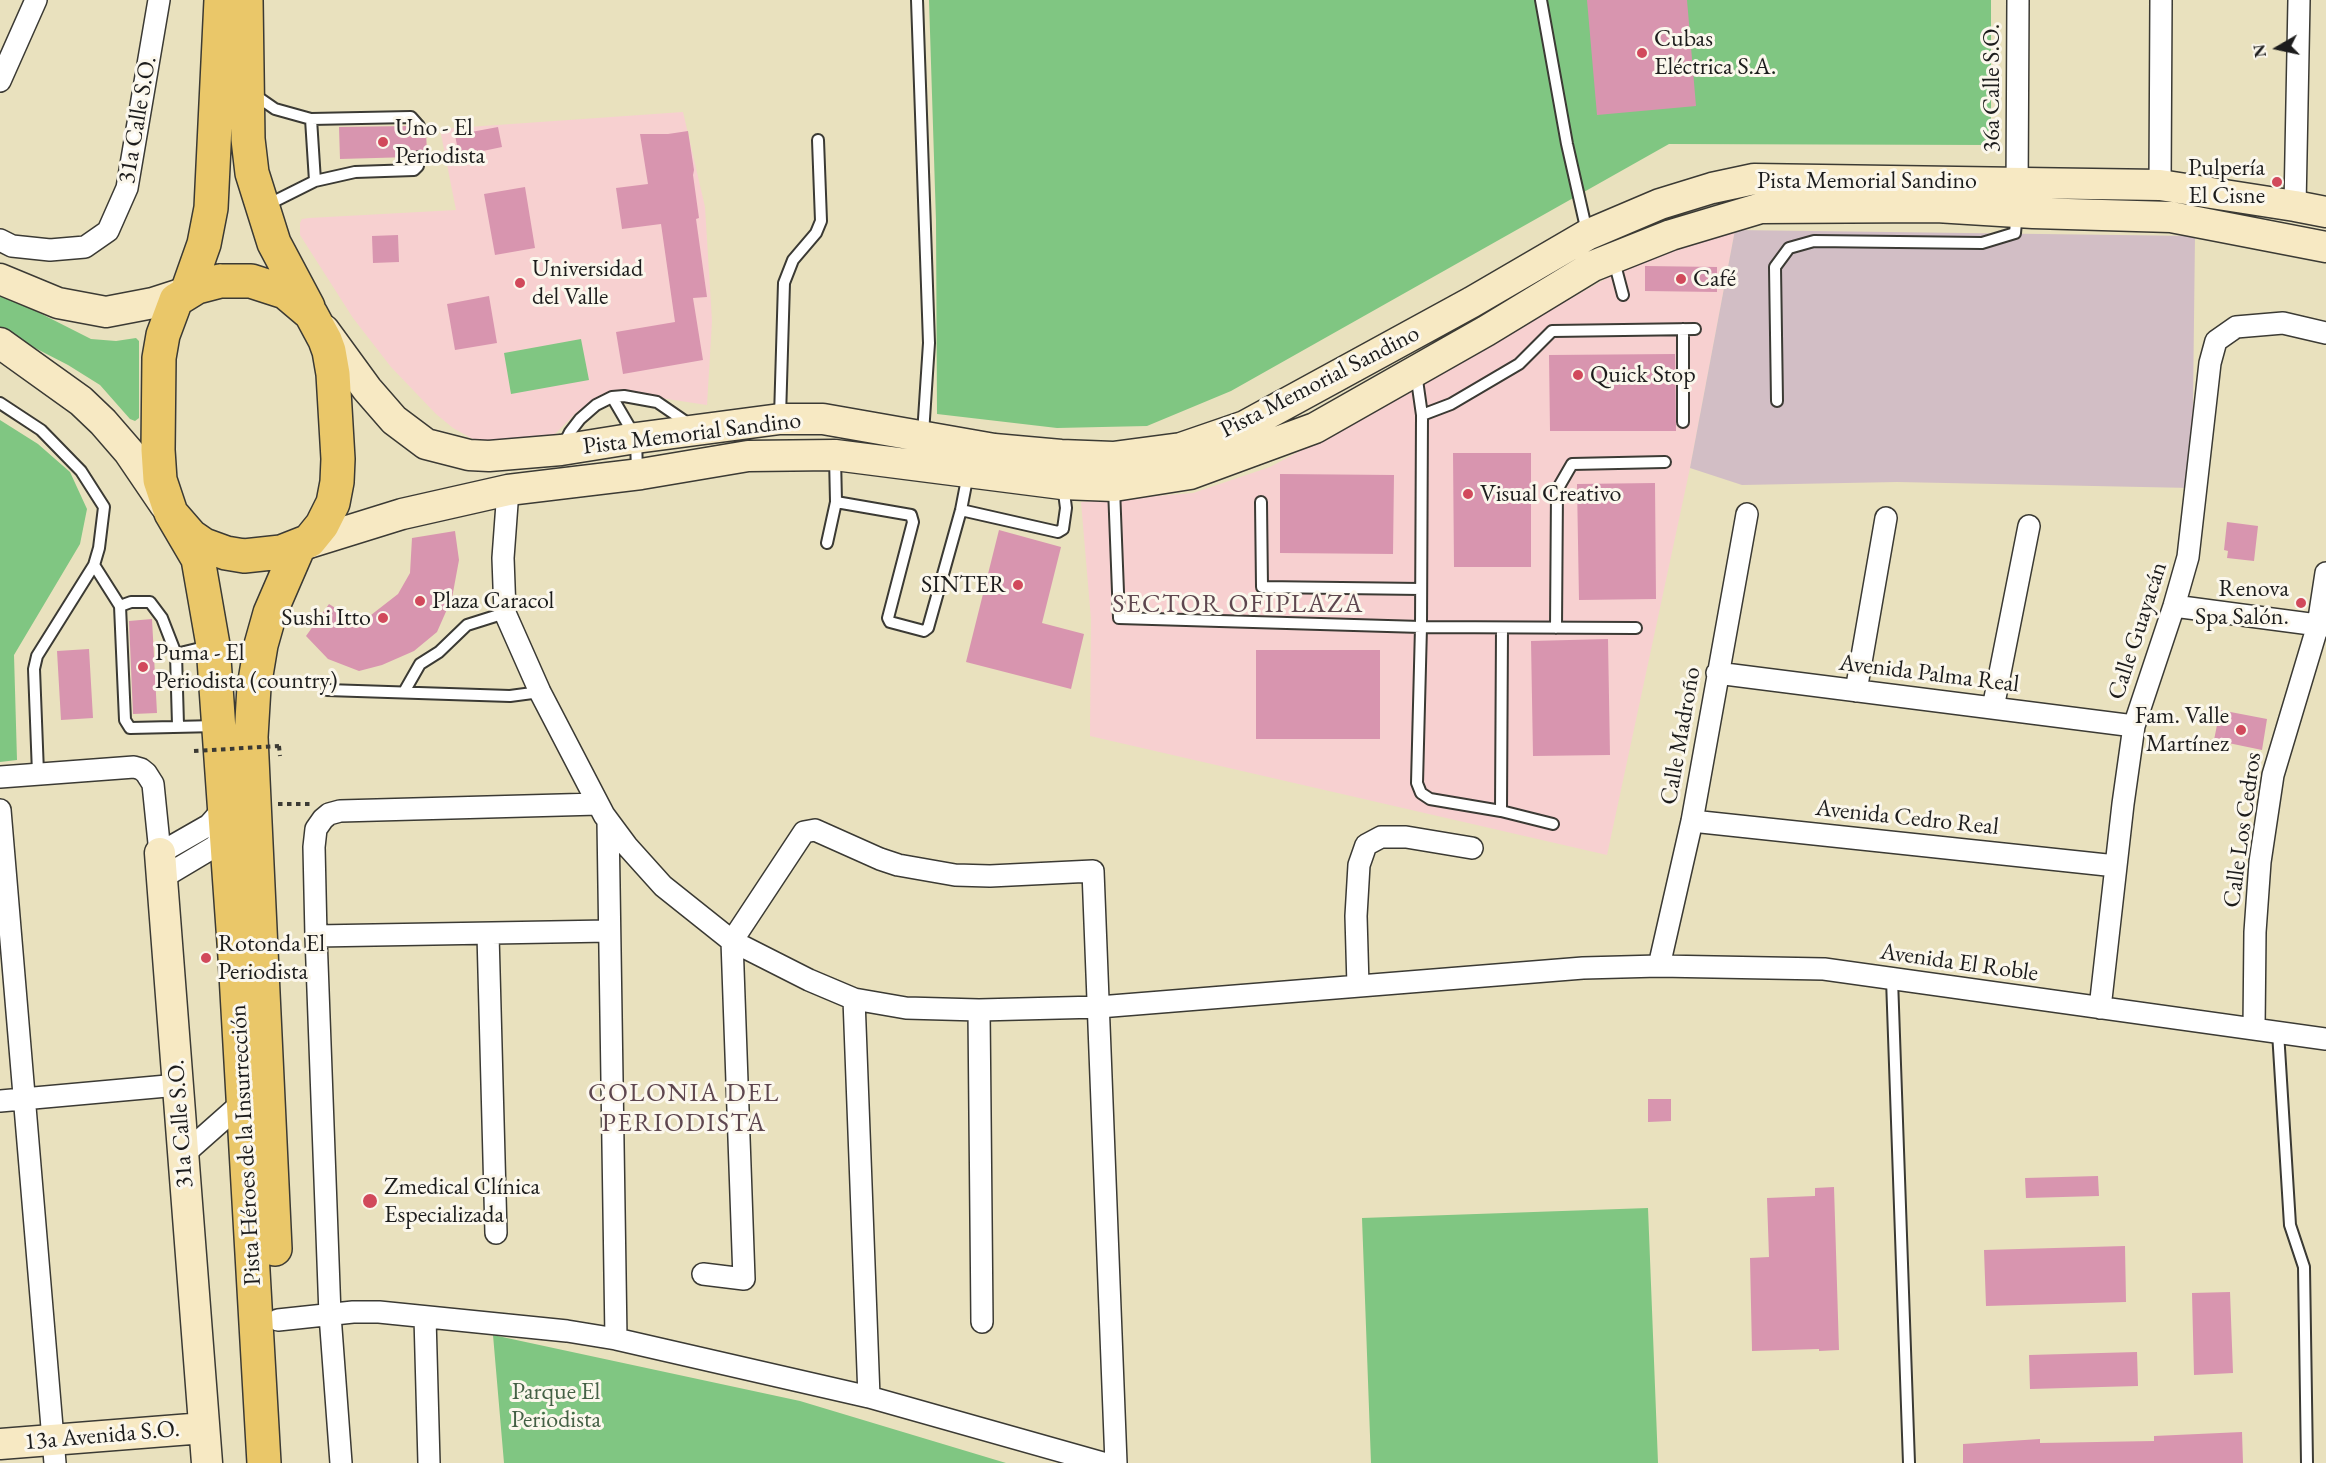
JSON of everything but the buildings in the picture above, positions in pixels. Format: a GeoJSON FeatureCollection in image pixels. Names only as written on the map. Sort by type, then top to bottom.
{"type":"FeatureCollection","features":[{"type":"Feature","properties":{"kind":"main road"},"geometry":{"type":"LineString","coordinates":[[171,513],[160,480],[158,464],[159,358],[176,300],[187,292],[204,244],[211,208],[221,0]]}},
{"type":"Feature","properties":{"kind":"main road"},"geometry":{"type":"LineString","coordinates":[[0,343],[81,401],[103,422],[129,452],[171,513],[191,536],[204,545],[226,554],[258,556],[299,546],[309,540],[321,525],[333,503],[337,482],[338,459],[331,362],[326,340],[274,243],[261,208],[250,161],[246,0]]}},
{"type":"Feature","properties":{"kind":"main road","name":"Pista Memorial Sandino"},"geometry":{"type":"LineString","coordinates":[[299,546],[402,514],[508,490],[637,474],[748,456],[835,455],[969,471],[1061,470],[1113,457],[1181,448],[1245,426],[1472,302],[1587,235],[1660,204],[1712,188],[1754,179],[2017,197],[2171,217],[2326,248]]}},
{"type":"Feature","properties":{"kind":"main road","name":"Pista Memorial Sandino"},"geometry":{"type":"LineString","coordinates":[[311,314],[394,420],[426,444],[469,455],[489,456],[561,450],[780,419],[823,418],[994,449],[1114,486],[1190,474],[1315,428],[1486,331],[1593,266],[1671,235],[1761,208],[1936,207],[2017,197],[2160,185],[2326,212]]}},
{"type":"Feature","properties":{"kind":"main road"},"geometry":{"type":"LineString","coordinates":[[0,279],[58,303],[106,312],[153,303],[213,282],[251,281],[285,292],[311,314]]}},
{"type":"Feature","properties":{"kind":"main road"},"geometry":{"type":"LineString","coordinates":[[1319,386],[1344,383],[1376,366],[1404,365],[1416,369],[1415,354],[1420,345],[1464,318],[1472,302]]}},
{"type":"Feature","properties":{"kind":"main road","name":"Pista Héroes de la Insurrección"},"geometry":{"type":"LineString","coordinates":[[171,513],[198,560],[213,645],[218,726],[235,815],[278,1320],[285,1463]]}},
{"type":"Feature","properties":{"kind":"main road","name":"Pista Héroes de la Insurrección"},"geometry":{"type":"LineString","coordinates":[[264,1463],[244,1101],[235,815],[251,737],[254,687],[261,645],[276,597],[299,546]]}},
{"type":"Feature","properties":{"kind":"main road","name":"31a Calle S.O."},"geometry":{"type":"LineString","coordinates":[[161,866],[207,1463]]}},
{"type":"Feature","properties":{"kind":"main road","name":"13a Avenida S.O."},"geometry":{"type":"LineString","coordinates":[[0,1444],[54,1451],[204,1428]]}},
{"type":"Feature","properties":{"kind":"street"},"geometry":{"type":"LineString","coordinates":[[0,81],[6,53],[36,0]]}},
{"type":"Feature","properties":{"kind":"street","name":"31a Calle S.O."},"geometry":{"type":"LineString","coordinates":[[0,240],[12,246],[50,250],[86,247],[108,231],[127,188],[159,0]]}},
{"type":"Feature","properties":{"kind":"street","name":"36a Calle S.O."},"geometry":{"type":"LineString","coordinates":[[2017,197],[2018,0]]}},
{"type":"Feature","properties":{"kind":"street"},"geometry":{"type":"LineString","coordinates":[[2160,185],[2161,0]]}},
{"type":"Feature","properties":{"kind":"street"},"geometry":{"type":"LineString","coordinates":[[2295,206],[2298,0]]}},
{"type":"Feature","properties":{"kind":"street","name":"Calle Guayacán"},"geometry":{"type":"LineString","coordinates":[[2100,1008],[2122,804],[2134,726],[2188,557],[2210,363],[2216,341],[2236,327],[2283,323],[2326,333]]}},
{"type":"Feature","properties":{"kind":"street"},"geometry":{"type":"LineString","coordinates":[[505,613],[503,558],[508,490]]}},
{"type":"Feature","properties":{"kind":"street","name":"Calle Madroño"},"geometry":{"type":"LineString","coordinates":[[1659,966],[1692,821],[1747,514]]}},
{"type":"Feature","properties":{"kind":"street"},"geometry":{"type":"LineString","coordinates":[[1856,691],[1886,518]]}},
{"type":"Feature","properties":{"kind":"street"},"geometry":{"type":"LineString","coordinates":[[1993,708],[2029,526]]}},
{"type":"Feature","properties":{"kind":"street","name":"Calle Los Cedros"},"geometry":{"type":"LineString","coordinates":[[2254,1029],[2255,932],[2260,862],[2272,775],[2322,626],[2326,573]]}},
{"type":"Feature","properties":{"kind":"street"},"geometry":{"type":"LineString","coordinates":[[2174,606],[2322,626]]}},
{"type":"Feature","properties":{"kind":"street","name":"Avenida El Roble"},"geometry":{"type":"LineString","coordinates":[[505,613],[540,692],[603,812],[630,849],[663,886],[732,941],[809,980],[854,999],[906,1008],[979,1011],[1099,1007],[1583,968],[1659,966],[1824,969],[2326,1038]]}},
{"type":"Feature","properties":{"kind":"street","name":"Avenida Palma Real"},"geometry":{"type":"LineString","coordinates":[[1717,674],[2134,726]]}},
{"type":"Feature","properties":{"kind":"street","name":"31a Calle S.O."},"geometry":{"type":"LineString","coordinates":[[38,773],[134,767],[146,773],[153,784],[161,866]]}},
{"type":"Feature","properties":{"kind":"street"},"geometry":{"type":"LineString","coordinates":[[0,777],[38,773]]}},
{"type":"Feature","properties":{"kind":"street"},"geometry":{"type":"LineString","coordinates":[[0,810],[54,1451]]}},
{"type":"Feature","properties":{"kind":"street"},"geometry":{"type":"LineString","coordinates":[[341,1463],[330,1315],[314,847],[316,829],[329,814],[340,811],[603,812],[609,858],[616,1339]]}},
{"type":"Feature","properties":{"kind":"street"},"geometry":{"type":"LineString","coordinates":[[161,866],[214,847],[235,815]]}},
{"type":"Feature","properties":{"kind":"street","name":"Avenida Cedro Real"},"geometry":{"type":"LineString","coordinates":[[1692,821],[2116,866]]}},
{"type":"Feature","properties":{"kind":"street"},"geometry":{"type":"LineString","coordinates":[[703,1274],[744,1279],[732,941],[801,836],[807,830],[814,830],[880,860],[923,870],[971,876],[1093,871],[1116,1463]]}},
{"type":"Feature","properties":{"kind":"street"},"geometry":{"type":"LineString","coordinates":[[1358,986],[1359,865],[1366,845],[1381,837],[1406,837],[1472,848]]}},
{"type":"Feature","properties":{"kind":"street"},"geometry":{"type":"LineString","coordinates":[[609,858],[615,848],[622,846],[630,849]]}},
{"type":"Feature","properties":{"kind":"street"},"geometry":{"type":"LineString","coordinates":[[316,936],[609,931]]}},
{"type":"Feature","properties":{"kind":"street"},"geometry":{"type":"LineString","coordinates":[[488,934],[496,1233]]}},
{"type":"Feature","properties":{"kind":"street"},"geometry":{"type":"LineString","coordinates":[[854,999],[869,1397]]}},
{"type":"Feature","properties":{"kind":"street"},"geometry":{"type":"LineString","coordinates":[[979,1011],[982,1322]]}},
{"type":"Feature","properties":{"kind":"street"},"geometry":{"type":"LineString","coordinates":[[0,1101],[178,1084]]}},
{"type":"Feature","properties":{"kind":"street"},"geometry":{"type":"LineString","coordinates":[[183,1155],[244,1101]]}},
{"type":"Feature","properties":{"kind":"street"},"geometry":{"type":"LineString","coordinates":[[278,1320],[353,1311],[567,1331],[616,1339],[869,1397],[1103,1463]]}},
{"type":"Feature","properties":{"kind":"street"},"geometry":{"type":"LineString","coordinates":[[425,1317],[429,1463]]}},
{"type":"Feature","properties":{"kind":"lane"},"geometry":{"type":"LineString","coordinates":[[917,0],[929,343],[923,437]]}},
{"type":"Feature","properties":{"kind":"lane"},"geometry":{"type":"LineString","coordinates":[[1541,0],[1567,144],[1587,235]]}},
{"type":"Feature","properties":{"kind":"lane"},"geometry":{"type":"LineString","coordinates":[[248,90],[275,108],[311,118],[411,117],[419,126]]}},
{"type":"Feature","properties":{"kind":"lane"},"geometry":{"type":"LineString","coordinates":[[311,118],[315,181]]}},
{"type":"Feature","properties":{"kind":"lane"},"geometry":{"type":"LineString","coordinates":[[780,419],[784,283],[793,260],[816,233],[820,221],[818,140]]}},
{"type":"Feature","properties":{"kind":"lane"},"geometry":{"type":"LineString","coordinates":[[261,208],[315,181],[355,172],[414,170],[418,166],[419,157]]}},
{"type":"Feature","properties":{"kind":"lane"},"geometry":{"type":"LineString","coordinates":[[1777,401],[1775,267],[1789,248],[1814,241],[1982,243],[2015,233],[2017,197]]}},
{"type":"Feature","properties":{"kind":"lane"},"geometry":{"type":"LineString","coordinates":[[1614,257],[1623,295]]}},
{"type":"Feature","properties":{"kind":"lane"},"geometry":{"type":"LineString","coordinates":[[1683,329],[1683,422]]}},
{"type":"Feature","properties":{"kind":"lane"},"geometry":{"type":"LineString","coordinates":[[1422,414],[1451,404],[1519,364],[1552,331],[1695,329]]}},
{"type":"Feature","properties":{"kind":"lane"},"geometry":{"type":"LineString","coordinates":[[1416,369],[1422,414],[1421,627],[1417,783],[1421,793],[1430,799],[1501,811],[1553,824]]}},
{"type":"Feature","properties":{"kind":"lane"},"geometry":{"type":"LineString","coordinates":[[561,450],[580,419],[596,405],[612,397],[624,396],[657,402],[699,431]]}},
{"type":"Feature","properties":{"kind":"lane"},"geometry":{"type":"LineString","coordinates":[[612,397],[636,438],[637,474]]}},
{"type":"Feature","properties":{"kind":"lane"},"geometry":{"type":"LineString","coordinates":[[0,403],[41,430],[81,471],[104,507],[99,548],[94,565],[37,656],[34,669],[38,773]]}},
{"type":"Feature","properties":{"kind":"lane"},"geometry":{"type":"LineString","coordinates":[[827,543],[836,502],[835,455]]}},
{"type":"Feature","properties":{"kind":"lane"},"geometry":{"type":"LineString","coordinates":[[1556,628],[1557,490],[1572,464],[1665,462]]}},
{"type":"Feature","properties":{"kind":"lane"},"geometry":{"type":"LineString","coordinates":[[961,510],[1058,532],[1063,529],[1066,508],[1061,470]]}},
{"type":"Feature","properties":{"kind":"lane"},"geometry":{"type":"LineString","coordinates":[[836,502],[911,515],[913,522],[888,618],[890,622],[924,631],[928,628],[961,510],[969,471]]}},
{"type":"Feature","properties":{"kind":"lane"},"geometry":{"type":"LineString","coordinates":[[1114,486],[1119,618],[1421,627],[1636,628]]}},
{"type":"Feature","properties":{"kind":"lane"},"geometry":{"type":"LineString","coordinates":[[1261,501],[1262,586],[1421,589]]}},
{"type":"Feature","properties":{"kind":"lane"},"geometry":{"type":"LineString","coordinates":[[94,565],[120,606],[125,720],[130,728],[178,725],[218,726]]}},
{"type":"Feature","properties":{"kind":"lane"},"geometry":{"type":"LineString","coordinates":[[120,606],[131,602],[150,602],[162,618],[176,654],[178,725]]}},
{"type":"Feature","properties":{"kind":"lane"},"geometry":{"type":"LineString","coordinates":[[404,692],[420,664],[439,652],[467,625],[505,613]]}},
{"type":"Feature","properties":{"kind":"lane"},"geometry":{"type":"LineString","coordinates":[[1501,811],[1502,628]]}},
{"type":"Feature","properties":{"kind":"lane"},"geometry":{"type":"LineString","coordinates":[[176,654],[213,645]]}},
{"type":"Feature","properties":{"kind":"lane"},"geometry":{"type":"LineString","coordinates":[[327,690],[510,696],[540,692]]}},
{"type":"Feature","properties":{"kind":"lane"},"geometry":{"type":"LineString","coordinates":[[1892,979],[1909,1463]]}},
{"type":"Feature","properties":{"kind":"lane"},"geometry":{"type":"LineString","coordinates":[[2278,1032],[2290,1225],[2304,1267],[2307,1463]]}},
{"type":"Feature","properties":{"kind":"path"},"geometry":{"type":"LineString","coordinates":[[194,751],[279,746],[280,756]]}},
{"type":"Feature","properties":{"kind":"path"},"geometry":{"type":"LineString","coordinates":[[235,815],[320,803],[329,814]]}},
{"type":"Feature","properties":{"kind":"shaded area","name":"Universidad del Valle"},"geometry":{"type":"Polygon","coordinates":[[[683,112],[705,207],[712,321],[707,405],[647,396],[607,396],[592,401],[577,412],[550,439],[480,443],[453,428],[436,414],[391,367],[353,318],[300,235],[302,219],[456,210],[440,129],[683,112]]]}},
{"type":"Feature","properties":{"kind":"shaded area"},"geometry":{"type":"Polygon","coordinates":[[[1735,230],[1690,468],[1607,855],[1090,736],[1091,619],[1081,502],[1193,493],[1270,467],[1404,395],[1442,371],[1623,269],[1662,252],[1735,230]]]}},
{"type":"Feature","properties":{"kind":"shaded area"},"geometry":{"type":"Polygon","coordinates":[[[1735,230],[2195,236],[2192,488],[1897,482],[1742,485],[1690,468],[1735,230]]]}},
{"type":"Feature","properties":{"kind":"green space"},"geometry":{"type":"Polygon","coordinates":[[[929,0],[1991,0],[1991,145],[1669,144],[1231,391],[1147,426],[1057,428],[937,414],[936,221],[929,0]]]}},
{"type":"Feature","properties":{"kind":"green space"},"geometry":{"type":"Polygon","coordinates":[[[0,293],[91,339],[116,341],[136,338],[139,341],[139,418],[135,421],[130,419],[100,385],[68,365],[0,330],[0,293]]]}},
{"type":"Feature","properties":{"kind":"green space"},"geometry":{"type":"Polygon","coordinates":[[[581,339],[589,380],[511,394],[504,353],[581,339]]]}},
{"type":"Feature","properties":{"kind":"green space"},"geometry":{"type":"Polygon","coordinates":[[[0,420],[38,444],[70,472],[87,509],[80,544],[14,655],[17,760],[0,762],[0,420]]]}},
{"type":"Feature","properties":{"kind":"green space"},"geometry":{"type":"Polygon","coordinates":[[[1648,1208],[1658,1463],[1371,1463],[1362,1218],[1648,1208]]]}},
{"type":"Feature","properties":{"kind":"green space","name":"Parque El Periodista"},"geometry":{"type":"Polygon","coordinates":[[[493,1335],[800,1401],[1006,1463],[504,1463],[493,1335]]]}},
{"type":"Feature","properties":{"kind":"place","name":"Cubas Eléctrica S.A."},"geometry":{"type":"Point","coordinates":[1642,53]}},
{"type":"Feature","properties":{"kind":"place","name":"Uno - El Periodista"},"geometry":{"type":"Point","coordinates":[383,142]}},
{"type":"Feature","properties":{"kind":"place","name":"Pulpería El Cisne"},"geometry":{"type":"Point","coordinates":[2277,182]}},
{"type":"Feature","properties":{"kind":"place","name":"Café"},"geometry":{"type":"Point","coordinates":[1681,279]}},
{"type":"Feature","properties":{"kind":"place","name":"Universidad del Valle"},"geometry":{"type":"Point","coordinates":[520,283]}},
{"type":"Feature","properties":{"kind":"place","name":"Quick Stop"},"geometry":{"type":"Point","coordinates":[1578,375]}},
{"type":"Feature","properties":{"kind":"place","name":"Visual Creativo"},"geometry":{"type":"Point","coordinates":[1468,494]}},
{"type":"Feature","properties":{"kind":"place","name":"SINTER"},"geometry":{"type":"Point","coordinates":[1018,585]}},
{"type":"Feature","properties":{"kind":"place","name":"Plaza Caracol"},"geometry":{"type":"Point","coordinates":[420,601]}},
{"type":"Feature","properties":{"kind":"place","name":"Renova Spa Salón."},"geometry":{"type":"Point","coordinates":[2301,603]}},
{"type":"Feature","properties":{"kind":"place","name":"Sushi Itto"},"geometry":{"type":"Point","coordinates":[383,618]}},
{"type":"Feature","properties":{"kind":"place","name":"Puma - El Periodista (country)"},"geometry":{"type":"Point","coordinates":[143,667]}},
{"type":"Feature","properties":{"kind":"place","name":"Fam. Valle Martínez"},"geometry":{"type":"Point","coordinates":[2241,730]}},
{"type":"Feature","properties":{"kind":"place","name":"Rotonda El Periodista"},"geometry":{"type":"Point","coordinates":[206,958]}},
{"type":"Feature","properties":{"kind":"place","name":"Zmedical Clínica Especializada"},"geometry":{"type":"Point","coordinates":[370,1201]}},
{"type":"Feature","properties":{"kind":"district","name":"SECTOR OFIPLAZA"},"geometry":{"type":"Point","coordinates":[1238,605]}},
{"type":"Feature","properties":{"kind":"district","name":"COLONIA DEL PERIODISTA"},"geometry":{"type":"Point","coordinates":[684,1109]}}]}
